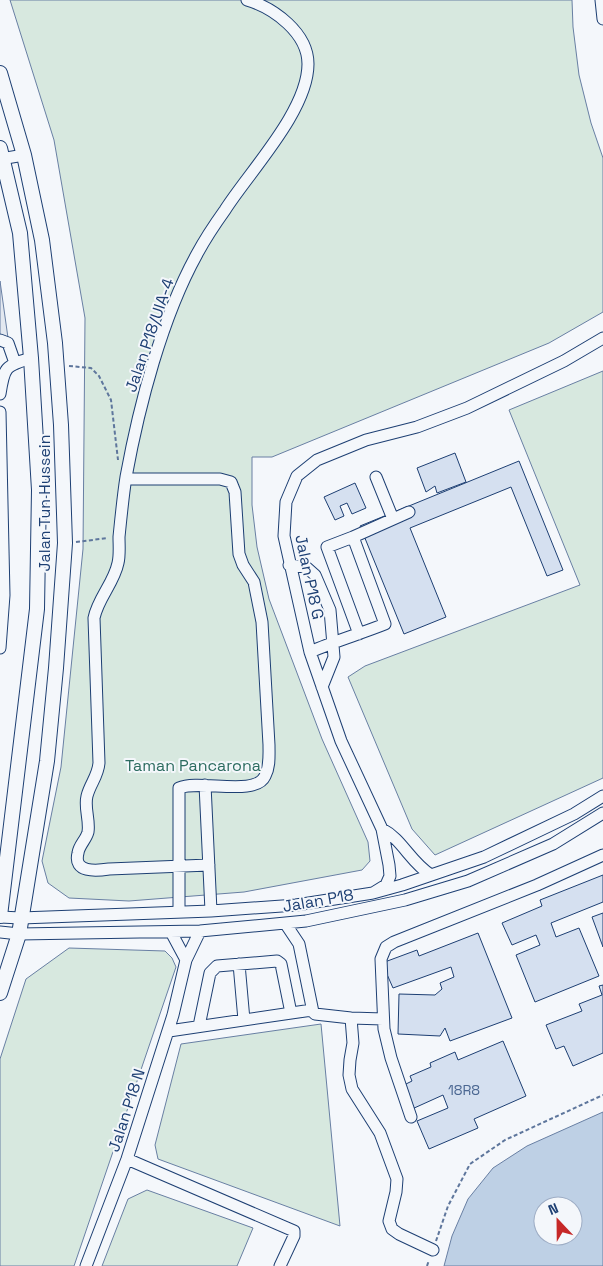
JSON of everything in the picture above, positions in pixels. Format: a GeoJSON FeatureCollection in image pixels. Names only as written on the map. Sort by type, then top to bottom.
{"type":"FeatureCollection","features":[{"type":"Feature","properties":{"kind":"main road","name":"Jalan Tun Hussein"},"geometry":{"type":"LineString","coordinates":[[0,73],[24,155],[42,240],[57,366],[65,543],[47,761],[19,934],[0,993]]}},
{"type":"Feature","properties":{"kind":"main road","name":"Jalan Tun Hussein"},"geometry":{"type":"LineString","coordinates":[[0,916],[37,609],[39,490],[32,358],[20,233],[1,155]]}},
{"type":"Feature","properties":{"kind":"main road"},"geometry":{"type":"LineString","coordinates":[[0,186],[8,198],[20,233]]}},
{"type":"Feature","properties":{"kind":"street","name":"Jalan P18/UIA-4"},"geometry":{"type":"LineString","coordinates":[[180,868],[109,869],[95,871],[80,866],[77,856],[87,835],[89,824],[86,798],[98,773],[99,763],[94,618],[95,611],[107,590],[118,562],[126,479],[134,436],[152,366],[173,306],[196,255],[226,207],[268,153],[297,105],[306,82],[308,63],[305,48],[299,38],[286,21],[277,14],[266,6],[247,0]]}},
{"type":"Feature","properties":{"kind":"street"},"geometry":{"type":"LineString","coordinates":[[601,0],[603,20]]}},
{"type":"Feature","properties":{"kind":"street"},"geometry":{"type":"LineString","coordinates":[[1,155],[24,155]]}},
{"type":"Feature","properties":{"kind":"street","name":"Jalan P18 G"},"geometry":{"type":"LineString","coordinates":[[373,893],[386,885],[390,876],[390,865],[382,829],[341,741],[310,652],[284,536],[286,502],[297,476],[317,460],[366,440],[418,428],[467,408],[564,361],[603,338]]}},
{"type":"Feature","properties":{"kind":"street"},"geometry":{"type":"LineString","coordinates":[[0,340],[8,343],[15,363]]}},
{"type":"Feature","properties":{"kind":"street"},"geometry":{"type":"LineString","coordinates":[[0,394],[3,374],[8,367],[32,358]]}},
{"type":"Feature","properties":{"kind":"street"},"geometry":{"type":"LineString","coordinates":[[0,412],[4,595],[0,648]]}},
{"type":"Feature","properties":{"kind":"street"},"geometry":{"type":"LineString","coordinates":[[376,477],[393,520]]}},
{"type":"Feature","properties":{"kind":"street"},"geometry":{"type":"LineString","coordinates":[[126,479],[220,478],[231,482],[234,486],[239,554],[243,565],[254,582],[262,622],[268,727],[268,768],[264,780],[256,785],[205,785],[179,788],[179,912]]}},
{"type":"Feature","properties":{"kind":"street"},"geometry":{"type":"LineString","coordinates":[[359,634],[327,547],[409,512]]}},
{"type":"Feature","properties":{"kind":"street"},"geometry":{"type":"LineString","coordinates":[[310,652],[334,641],[385,624],[353,537]]}},
{"type":"Feature","properties":{"kind":"street"},"geometry":{"type":"LineString","coordinates":[[290,566],[306,566],[315,575],[330,610],[334,658],[322,687]]}},
{"type":"Feature","properties":{"kind":"street"},"geometry":{"type":"LineString","coordinates":[[205,785],[211,911]]}},
{"type":"Feature","properties":{"kind":"street","name":"Jalan P18"},"geometry":{"type":"LineString","coordinates":[[0,916],[21,918],[211,911],[296,905],[373,893],[484,857],[574,814],[603,796]]}},
{"type":"Feature","properties":{"kind":"street","name":"Jalan P18"},"geometry":{"type":"LineString","coordinates":[[0,932],[19,934],[200,931],[306,920],[405,900],[468,880],[553,844],[603,813]]}},
{"type":"Feature","properties":{"kind":"street","name":"Jalan P18 G"},"geometry":{"type":"LineString","coordinates":[[382,829],[393,836],[418,866],[431,875]]}},
{"type":"Feature","properties":{"kind":"street"},"geometry":{"type":"LineString","coordinates":[[411,1117],[391,1058],[384,1019],[381,959],[386,947],[537,885],[603,855]]}},
{"type":"Feature","properties":{"kind":"street"},"geometry":{"type":"LineString","coordinates":[[180,868],[209,866]]}},
{"type":"Feature","properties":{"kind":"street"},"geometry":{"type":"LineString","coordinates":[[299,944],[306,920]]}},
{"type":"Feature","properties":{"kind":"street"},"geometry":{"type":"LineString","coordinates":[[285,923],[299,944],[313,1012]]}},
{"type":"Feature","properties":{"kind":"street","name":"Jalan P18 N"},"geometry":{"type":"LineString","coordinates":[[86,1266],[127,1159],[169,1030],[186,960],[200,931]]}},
{"type":"Feature","properties":{"kind":"street"},"geometry":{"type":"LineString","coordinates":[[171,932],[186,960]]}},
{"type":"Feature","properties":{"kind":"street"},"geometry":{"type":"LineString","coordinates":[[199,1026],[210,973],[217,966],[280,962],[291,1012]]}},
{"type":"Feature","properties":{"kind":"street"},"geometry":{"type":"LineString","coordinates":[[239,964],[244,1020]]}},
{"type":"Feature","properties":{"kind":"street"},"geometry":{"type":"LineString","coordinates":[[169,1030],[291,1012],[313,1012],[352,1018],[384,1019]]}},
{"type":"Feature","properties":{"kind":"street"},"geometry":{"type":"LineString","coordinates":[[352,1018],[353,1043],[349,1075],[352,1089],[380,1133],[397,1179],[389,1221],[392,1228],[399,1234],[433,1250]]}},
{"type":"Feature","properties":{"kind":"street"},"geometry":{"type":"LineString","coordinates":[[127,1159],[294,1231],[294,1236],[280,1266]]}},
{"type":"Feature","properties":{"kind":"path"},"geometry":{"type":"LineString","coordinates":[[57,366],[91,368],[99,376],[111,400],[118,461]]}},
{"type":"Feature","properties":{"kind":"path"},"geometry":{"type":"LineString","coordinates":[[81,541],[119,536]]}},
{"type":"Feature","properties":{"kind":"path"},"geometry":{"type":"LineString","coordinates":[[427,1266],[448,1206],[470,1164],[505,1140],[603,1095]]}},
{"type":"Feature","properties":{"kind":"green space","name":"Taman Pancarona"},"geometry":{"type":"Polygon","coordinates":[[[10,0],[572,0],[573,27],[579,75],[591,123],[603,158],[603,312],[549,343],[272,457],[252,457],[252,505],[257,547],[269,599],[322,739],[368,842],[370,861],[362,870],[244,892],[129,901],[69,898],[48,883],[42,861],[61,767],[83,549],[85,318],[54,140],[10,0]]]}},
{"type":"Feature","properties":{"kind":"green space"},"geometry":{"type":"Polygon","coordinates":[[[603,371],[603,778],[435,855],[412,829],[348,677],[365,666],[580,585],[509,410],[603,371]]]}},
{"type":"Feature","properties":{"kind":"green space"},"geometry":{"type":"Polygon","coordinates":[[[69,948],[165,951],[172,958],[176,967],[74,1266],[0,1266],[0,1059],[26,979],[69,948]]]}},
{"type":"Feature","properties":{"kind":"green space"},"geometry":{"type":"Polygon","coordinates":[[[321,1024],[340,1226],[158,1159],[155,1145],[181,1044],[321,1024]]]}},
{"type":"Feature","properties":{"kind":"green space"},"geometry":{"type":"Polygon","coordinates":[[[147,1190],[253,1228],[237,1266],[102,1266],[128,1199],[147,1190]]]}},
{"type":"Feature","properties":{"kind":"shaded area"},"geometry":{"type":"Polygon","coordinates":[[[0,281],[9,345],[0,345],[0,281]]]}},
{"type":"Feature","properties":{"kind":"water"},"geometry":{"type":"Polygon","coordinates":[[[603,1112],[603,1266],[444,1266],[452,1236],[468,1199],[493,1168],[527,1146],[603,1112]]]}},
{"type":"Feature","properties":{"kind":"building"},"geometry":{"type":"Polygon","coordinates":[[[455,453],[466,482],[437,493],[435,486],[426,492],[417,468],[455,453]]]}},
{"type":"Feature","properties":{"kind":"building"},"geometry":{"type":"Polygon","coordinates":[[[519,461],[563,570],[547,576],[511,487],[410,528],[446,617],[404,634],[360,526],[519,461]]]}},
{"type":"Feature","properties":{"kind":"building"},"geometry":{"type":"Polygon","coordinates":[[[355,483],[366,508],[352,514],[347,503],[340,506],[344,516],[335,520],[324,497],[355,483]]]}},
{"type":"Feature","properties":{"kind":"building"},"geometry":{"type":"Polygon","coordinates":[[[603,875],[603,902],[551,923],[556,937],[579,928],[599,976],[535,1002],[516,955],[540,945],[536,935],[512,945],[502,923],[542,906],[540,900],[603,875]]]}},
{"type":"Feature","properties":{"kind":"building"},"geometry":{"type":"Polygon","coordinates":[[[603,913],[603,947],[592,917],[603,913]]]}},
{"type":"Feature","properties":{"kind":"building"},"geometry":{"type":"Polygon","coordinates":[[[478,933],[512,1018],[450,1041],[445,1028],[440,1036],[398,1034],[399,994],[435,995],[442,989],[440,983],[454,977],[451,967],[393,988],[382,963],[417,950],[419,956],[478,933]]]}},
{"type":"Feature","properties":{"kind":"building"},"geometry":{"type":"Polygon","coordinates":[[[603,985],[603,1053],[573,1066],[564,1046],[556,1049],[546,1025],[582,1011],[579,1004],[602,995],[599,986],[603,985]]]}},
{"type":"Feature","properties":{"kind":"building"},"geometry":{"type":"Polygon","coordinates":[[[503,1041],[526,1096],[474,1119],[478,1128],[429,1149],[417,1121],[448,1108],[443,1095],[412,1109],[402,1086],[412,1081],[410,1076],[431,1067],[430,1063],[455,1052],[458,1060],[503,1041]]]}}]}
